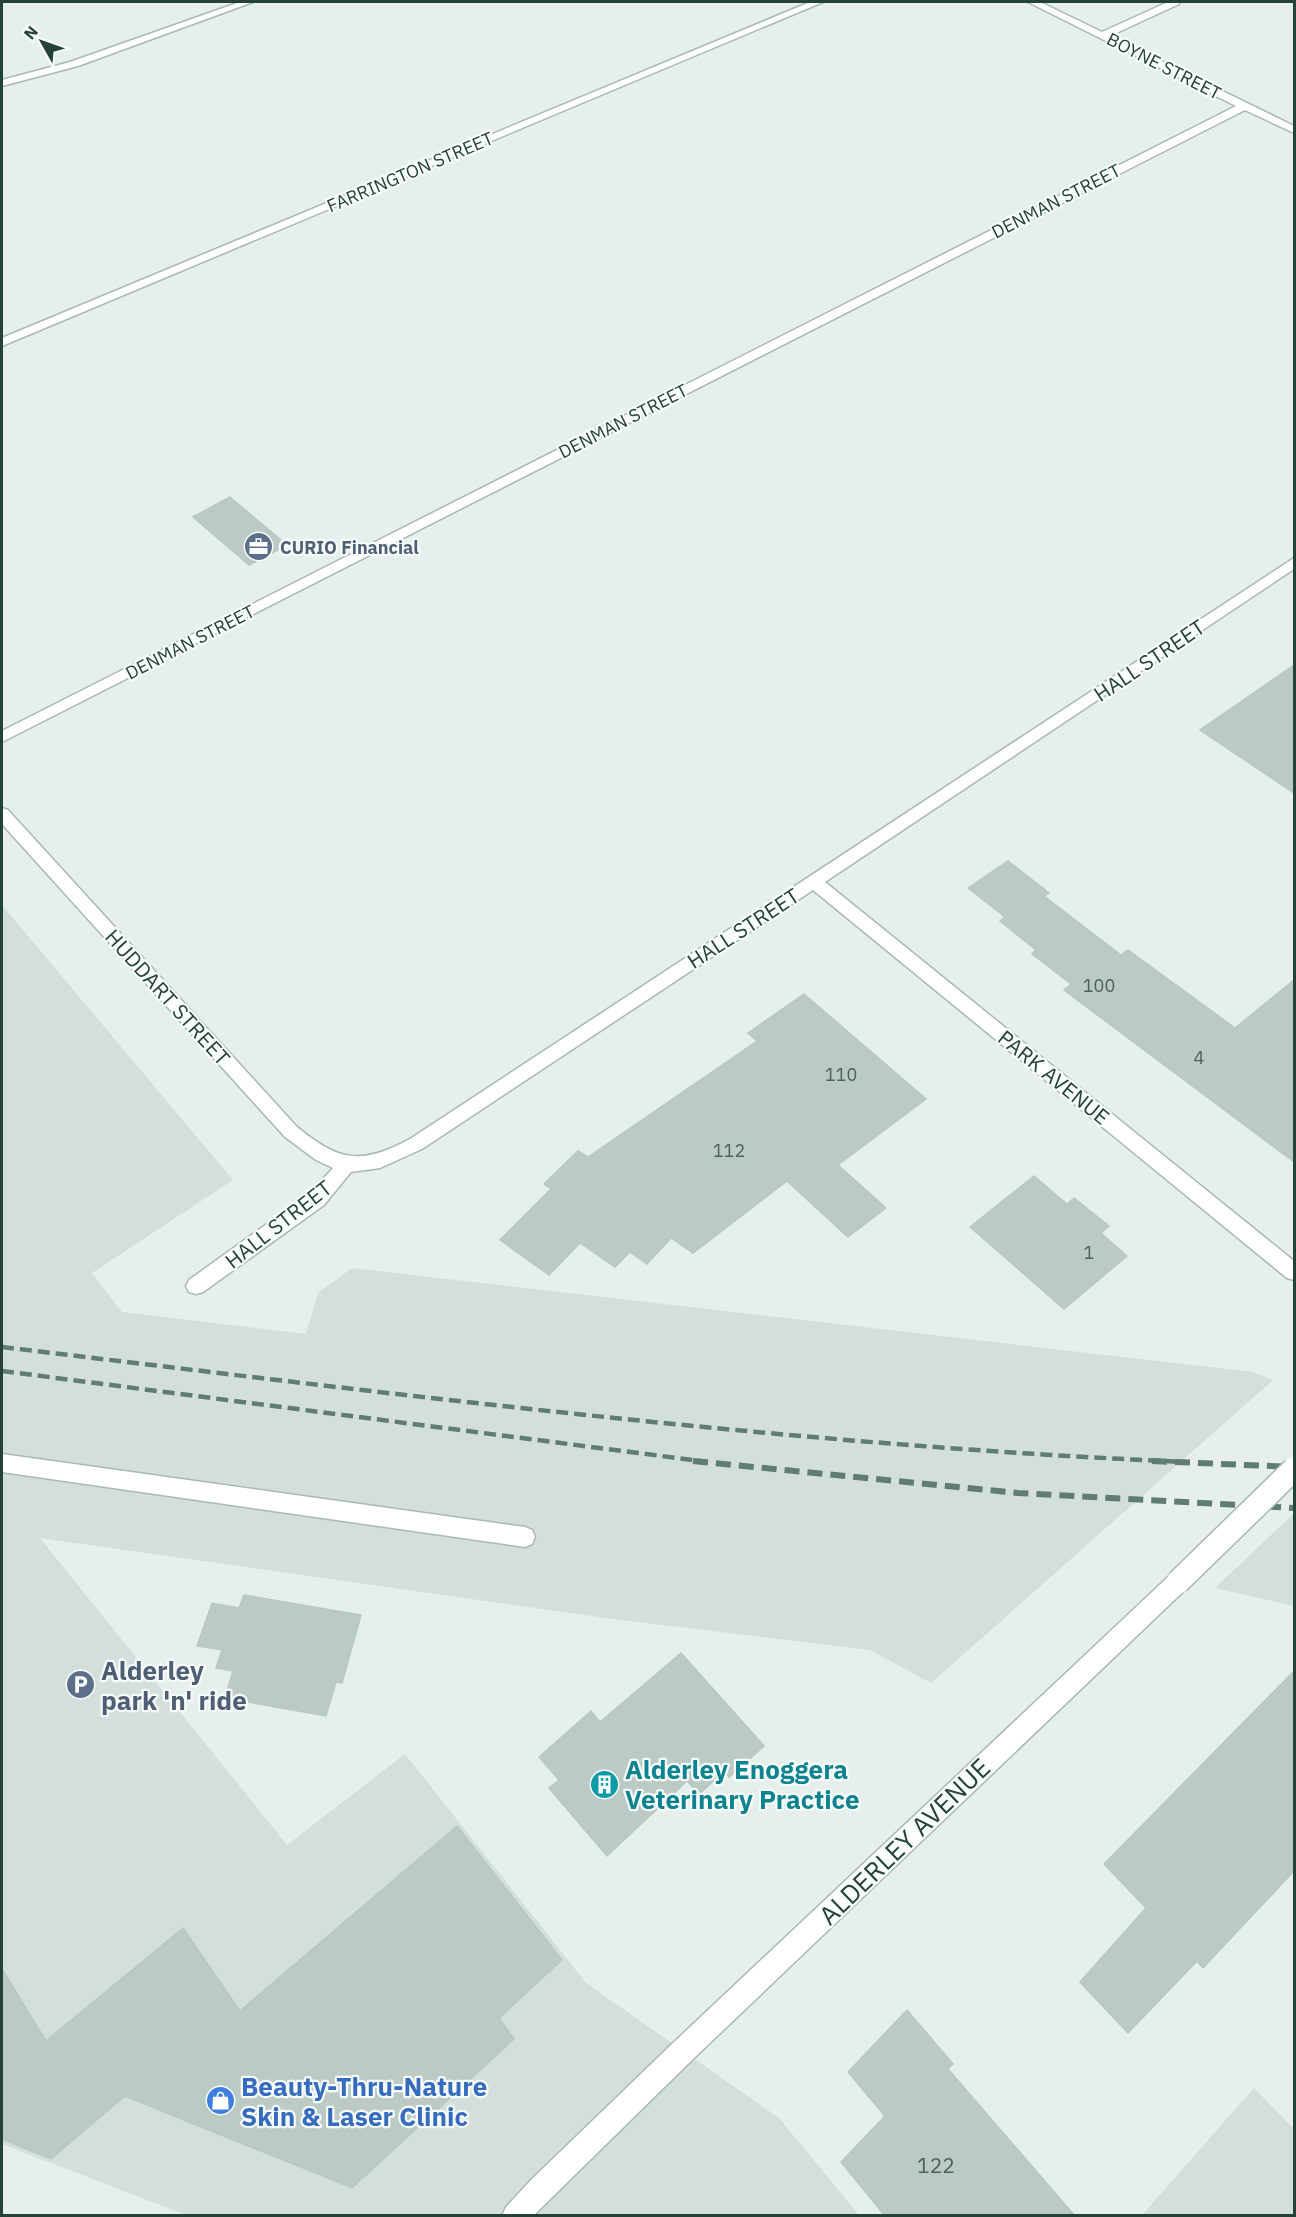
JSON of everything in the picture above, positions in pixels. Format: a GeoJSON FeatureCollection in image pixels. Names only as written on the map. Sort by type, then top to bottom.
{"type":"FeatureCollection","features":[{"type":"Feature","properties":{"kind":"street"},"geometry":{"type":"LineString","coordinates":[[2,83],[74,64],[248,2]]}},
{"type":"Feature","properties":{"kind":"street","name":"FARRINGTON STREET"},"geometry":{"type":"LineString","coordinates":[[2,342],[818,2]]}},
{"type":"Feature","properties":{"kind":"street","name":"BOYNE STREET"},"geometry":{"type":"LineString","coordinates":[[1033,2],[1294,130]]}},
{"type":"Feature","properties":{"kind":"street"},"geometry":{"type":"LineString","coordinates":[[1103,35],[1175,2]]}},
{"type":"Feature","properties":{"kind":"street","name":"DENMAN STREET"},"geometry":{"type":"LineString","coordinates":[[2,737],[1244,106]]}},
{"type":"Feature","properties":{"kind":"street","name":"HALL STREET"},"geometry":{"type":"LineString","coordinates":[[196,1286],[317,1198],[335,1180],[346,1164],[383,1160],[416,1144],[1294,563]]}},
{"type":"Feature","properties":{"kind":"street","name":"HUDDART STREET"},"geometry":{"type":"LineString","coordinates":[[2,814],[291,1132],[321,1156],[346,1164]]}},
{"type":"Feature","properties":{"kind":"street","name":"PARK AVENUE"},"geometry":{"type":"LineString","coordinates":[[814,882],[1294,1272]]}},
{"type":"Feature","properties":{"kind":"street"},"geometry":{"type":"LineString","coordinates":[[2,1463],[525,1536]]}},
{"type":"Feature","properties":{"kind":"street","name":"ALDERLEY AVENUE"},"geometry":{"type":"LineString","coordinates":[[515,2216],[541,2188],[691,2044],[1294,1469]]}},
{"type":"Feature","properties":{"kind":"shaded area"},"geometry":{"type":"Polygon","coordinates":[[[2,905],[233,1180],[92,1273],[122,1312],[306,1334],[318,1293],[352,1268],[1253,1372],[1273,1380],[931,1683],[870,1650],[613,1619],[40,1538],[287,1845],[405,1754],[586,1983],[779,2118],[859,2215],[186,2215],[2,2144],[2,905]]]}},
{"type":"Feature","properties":{"kind":"shaded area"},"geometry":{"type":"Polygon","coordinates":[[[1294,1513],[1294,1606],[1215,1588],[1294,1513]]]}},
{"type":"Feature","properties":{"kind":"shaded area"},"geometry":{"type":"Polygon","coordinates":[[[1254,2088],[1294,2129],[1294,2215],[1142,2215],[1254,2088]]]}},
{"type":"Feature","properties":{"kind":"building"},"geometry":{"type":"Polygon","coordinates":[[[230,497],[287,545],[249,565],[193,517],[230,497]]]}},
{"type":"Feature","properties":{"kind":"building"},"geometry":{"type":"Polygon","coordinates":[[[1294,665],[1294,793],[1200,730],[1294,665]]]}},
{"type":"Feature","properties":{"kind":"building"},"geometry":{"type":"Polygon","coordinates":[[[1008,861],[1049,893],[1044,896],[1121,955],[1128,950],[1235,1028],[1294,980],[1294,1162],[1064,990],[1071,984],[1032,954],[1036,950],[1000,921],[1005,917],[968,888],[1008,861]]]}},
{"type":"Feature","properties":{"kind":"building"},"geometry":{"type":"Polygon","coordinates":[[[804,994],[926,1099],[838,1165],[886,1208],[848,1237],[787,1181],[693,1253],[671,1238],[647,1264],[630,1252],[615,1267],[580,1243],[549,1275],[500,1240],[551,1189],[544,1184],[578,1151],[588,1157],[757,1041],[748,1033],[804,994]]]}},
{"type":"Feature","properties":{"kind":"building"},"geometry":{"type":"Polygon","coordinates":[[[1034,1176],[1067,1204],[1074,1198],[1109,1226],[1101,1233],[1127,1256],[1064,1309],[970,1227],[1034,1176]]]}},
{"type":"Feature","properties":{"kind":"building"},"geometry":{"type":"Polygon","coordinates":[[[244,1595],[361,1615],[342,1683],[336,1682],[326,1716],[225,1698],[233,1671],[216,1668],[222,1650],[197,1646],[212,1603],[239,1608],[244,1595]]]}},
{"type":"Feature","properties":{"kind":"building"},"geometry":{"type":"Polygon","coordinates":[[[681,1653],[764,1746],[729,1777],[725,1771],[699,1794],[687,1781],[607,1856],[549,1788],[559,1780],[539,1757],[591,1711],[600,1722],[681,1653]]]}},
{"type":"Feature","properties":{"kind":"building"},"geometry":{"type":"Polygon","coordinates":[[[1294,1671],[1294,1871],[1203,1968],[1197,1961],[1128,2033],[1080,1982],[1146,1908],[1104,1864],[1294,1671]]]}},
{"type":"Feature","properties":{"kind":"building"},"geometry":{"type":"Polygon","coordinates":[[[457,1826],[562,1960],[499,2018],[514,2039],[352,2188],[125,2096],[51,2159],[2,2139],[2,1969],[46,2041],[183,1928],[240,2011],[457,1826]]]}},
{"type":"Feature","properties":{"kind":"building"},"geometry":{"type":"Polygon","coordinates":[[[907,2010],[953,2064],[948,2069],[1075,2216],[885,2216],[841,2162],[885,2116],[848,2072],[907,2010]]]}},
{"type":"Feature","properties":{"kind":"railway"},"geometry":{"type":"LineString","coordinates":[[2,1347],[445,1400],[741,1431],[1038,1454],[1186,1462]]}},
{"type":"Feature","properties":{"kind":"railway"},"geometry":{"type":"LineString","coordinates":[[2,1371],[708,1462]]}},
{"type":"Feature","properties":{"kind":"railway"},"geometry":{"type":"LineString","coordinates":[[693,1461],[1018,1493],[1294,1508]]}},
{"type":"Feature","properties":{"kind":"railway"},"geometry":{"type":"LineString","coordinates":[[1152,1461],[1294,1467]]}},
{"type":"Feature","properties":{"kind":"place","name":"CURIO Financial"},"geometry":{"type":"Point","coordinates":[259,547]}},
{"type":"Feature","properties":{"kind":"place","name":"Alderley park 'n' ride"},"geometry":{"type":"Point","coordinates":[80,1685]}},
{"type":"Feature","properties":{"kind":"place","name":"Alderley Enoggera Veterinary Practice"},"geometry":{"type":"Point","coordinates":[604,1784]}},
{"type":"Feature","properties":{"kind":"place","name":"Beauty-Thru-Nature Skin & Laser Clinic"},"geometry":{"type":"Point","coordinates":[220,2101]}}]}
